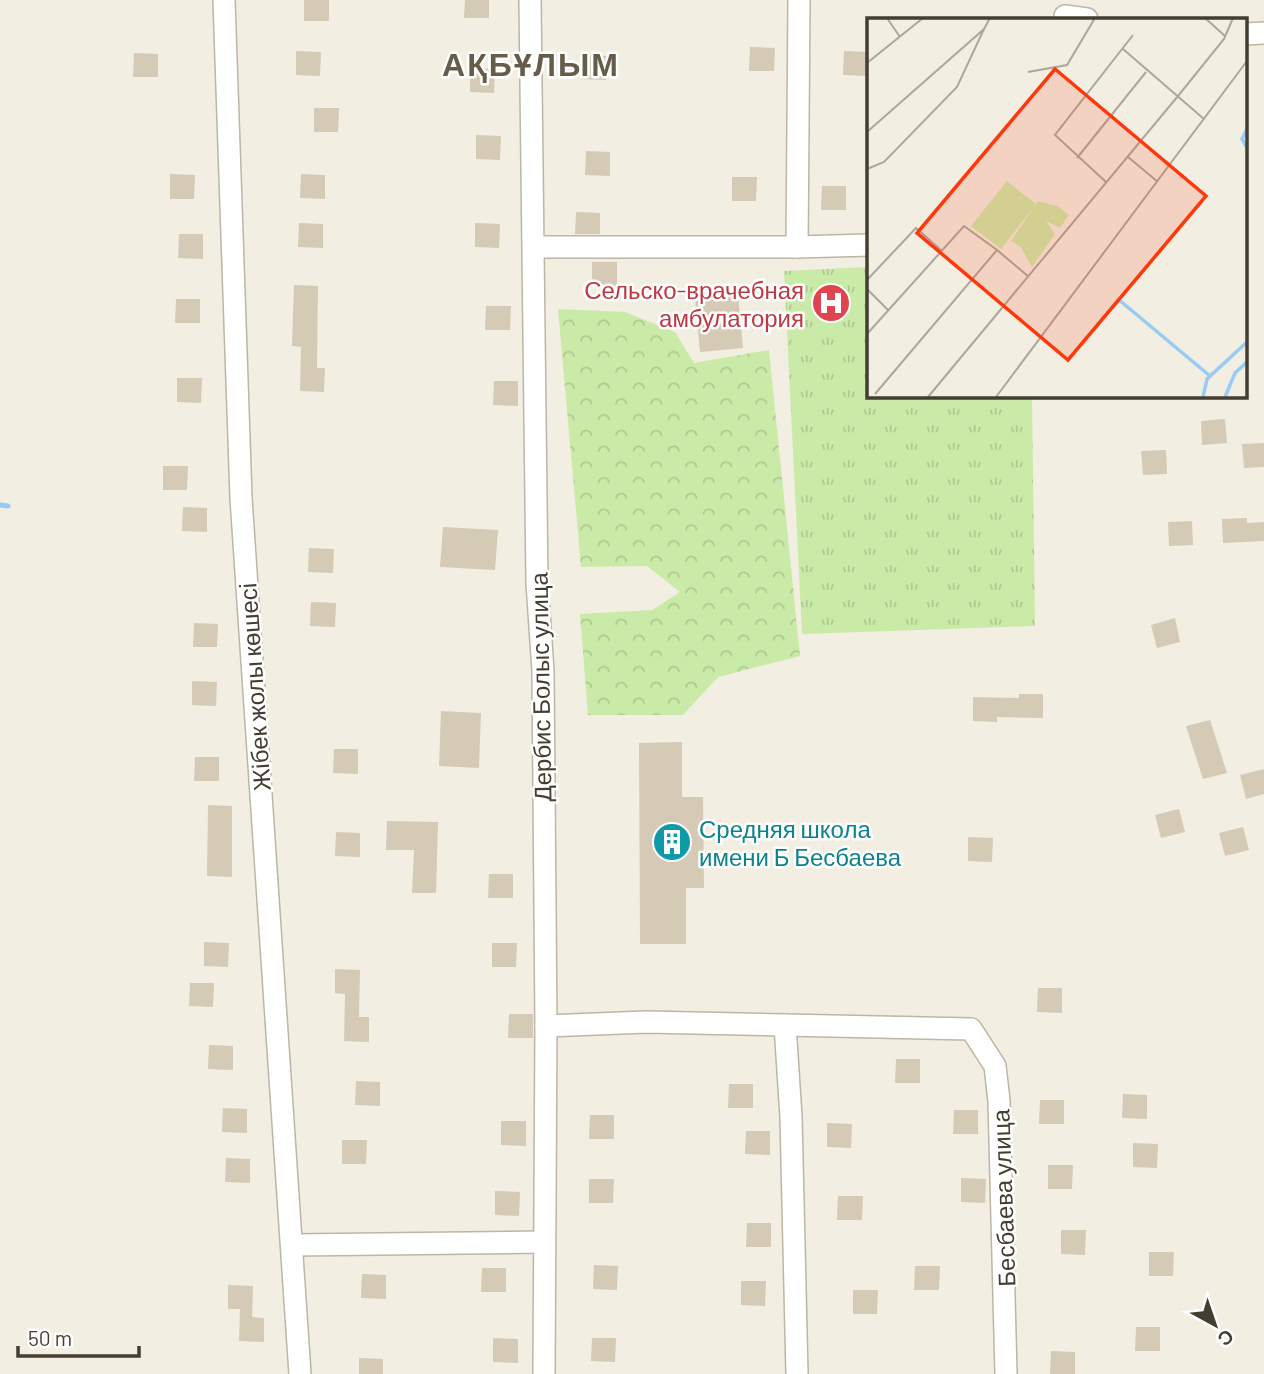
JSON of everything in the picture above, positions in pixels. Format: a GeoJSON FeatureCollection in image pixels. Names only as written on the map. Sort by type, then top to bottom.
{"type":"FeatureCollection","features":[{"type":"Feature","properties":{"kind":"street","name":"Жібек жолы көшесі"},"geometry":{"type":"LineString","coordinates":[[224,0],[240,498],[300,1374]]}},
{"type":"Feature","properties":{"kind":"street","name":"Дербис Болыс улица"},"geometry":{"type":"LineString","coordinates":[[530,0],[536,247],[537,583],[542,670],[546,1026],[544,1374]]}},
{"type":"Feature","properties":{"kind":"street"},"geometry":{"type":"LineString","coordinates":[[797,247],[799,0]]}},
{"type":"Feature","properties":{"kind":"street"},"geometry":{"type":"LineString","coordinates":[[1065,12],[1084,18]]}},
{"type":"Feature","properties":{"kind":"street"},"geometry":{"type":"LineString","coordinates":[[1246,34],[1264,33]]}},
{"type":"Feature","properties":{"kind":"street"},"geometry":{"type":"LineString","coordinates":[[536,247],[867,245]]}},
{"type":"Feature","properties":{"kind":"street"},"geometry":{"type":"LineString","coordinates":[[546,1026],[646,1022],[785,1025],[791,1117],[797,1374]]}},
{"type":"Feature","properties":{"kind":"street","name":"Бесбаева улица"},"geometry":{"type":"LineString","coordinates":[[785,1025],[971,1029],[995,1066],[999,1101],[1006,1374]]}},
{"type":"Feature","properties":{"kind":"street"},"geometry":{"type":"LineString","coordinates":[[292,1245],[543,1242]]}},
{"type":"Feature","properties":{"kind":"green space"},"geometry":{"type":"Polygon","coordinates":[[[867,267],[867,397],[1032,397],[1035,626],[802,634],[784,271],[867,267]]]}},
{"type":"Feature","properties":{"kind":"green space"},"geometry":{"type":"Polygon","coordinates":[[[558,309],[625,312],[675,332],[694,363],[769,350],[800,656],[718,677],[683,715],[588,715],[580,614],[652,610],[680,592],[647,566],[581,567],[558,309]]]}},
{"type":"Feature","properties":{"kind":"building"},"geometry":{"type":"Polygon","coordinates":[[[304,0],[329,0],[329,21],[304,21],[304,0]]]}},
{"type":"Feature","properties":{"kind":"building"},"geometry":{"type":"Polygon","coordinates":[[[465,0],[489,0],[489,18],[464,18],[465,0]]]}},
{"type":"Feature","properties":{"kind":"building"},"geometry":{"type":"Polygon","coordinates":[[[750,47],[775,48],[774,71],[749,71],[750,47]]]}},
{"type":"Feature","properties":{"kind":"building"},"geometry":{"type":"Polygon","coordinates":[[[296,51],[321,52],[320,76],[296,75],[296,51]]]}},
{"type":"Feature","properties":{"kind":"building"},"geometry":{"type":"Polygon","coordinates":[[[844,51],[867,52],[867,76],[843,75],[844,51]]]}},
{"type":"Feature","properties":{"kind":"building"},"geometry":{"type":"Polygon","coordinates":[[[134,53],[158,54],[158,77],[133,77],[134,53]]]}},
{"type":"Feature","properties":{"kind":"building"},"geometry":{"type":"Polygon","coordinates":[[[582,55],[606,56],[606,80],[581,79],[582,55]]]}},
{"type":"Feature","properties":{"kind":"building"},"geometry":{"type":"Polygon","coordinates":[[[470,68],[495,69],[494,93],[470,92],[470,68]]]}},
{"type":"Feature","properties":{"kind":"building"},"geometry":{"type":"Polygon","coordinates":[[[314,108],[339,108],[338,132],[314,132],[314,108]]]}},
{"type":"Feature","properties":{"kind":"building"},"geometry":{"type":"Polygon","coordinates":[[[476,135],[501,136],[500,160],[476,159],[476,135]]]}},
{"type":"Feature","properties":{"kind":"building"},"geometry":{"type":"Polygon","coordinates":[[[586,151],[610,152],[610,176],[585,175],[586,151]]]}},
{"type":"Feature","properties":{"kind":"building"},"geometry":{"type":"Polygon","coordinates":[[[170,174],[195,175],[194,199],[170,199],[170,174]]]}},
{"type":"Feature","properties":{"kind":"building"},"geometry":{"type":"Polygon","coordinates":[[[301,174],[325,175],[325,199],[300,198],[301,174]]]}},
{"type":"Feature","properties":{"kind":"building"},"geometry":{"type":"Polygon","coordinates":[[[732,177],[757,177],[756,201],[732,201],[732,177]]]}},
{"type":"Feature","properties":{"kind":"building"},"geometry":{"type":"Polygon","coordinates":[[[822,186],[846,186],[846,210],[821,210],[822,186]]]}},
{"type":"Feature","properties":{"kind":"building"},"geometry":{"type":"Polygon","coordinates":[[[576,212],[600,213],[600,234],[575,234],[576,212]]]}},
{"type":"Feature","properties":{"kind":"building"},"geometry":{"type":"Polygon","coordinates":[[[299,223],[323,224],[323,248],[298,247],[299,223]]]}},
{"type":"Feature","properties":{"kind":"building"},"geometry":{"type":"Polygon","coordinates":[[[475,223],[500,224],[499,248],[475,247],[475,223]]]}},
{"type":"Feature","properties":{"kind":"building"},"geometry":{"type":"Polygon","coordinates":[[[179,234],[203,234],[203,259],[178,258],[179,234]]]}},
{"type":"Feature","properties":{"kind":"building"},"geometry":{"type":"Polygon","coordinates":[[[592,262],[617,262],[617,287],[592,286],[592,262]]]}},
{"type":"Feature","properties":{"kind":"building"},"geometry":{"type":"Polygon","coordinates":[[[294,285],[318,286],[317,368],[325,368],[324,392],[300,391],[301,347],[292,346],[294,285]]]}},
{"type":"Feature","properties":{"kind":"building"},"geometry":{"type":"Polygon","coordinates":[[[738,294],[743,348],[700,352],[695,298],[738,294]]]}},
{"type":"Feature","properties":{"kind":"building"},"geometry":{"type":"Polygon","coordinates":[[[176,299],[200,299],[200,323],[175,323],[176,299]]]}},
{"type":"Feature","properties":{"kind":"building"},"geometry":{"type":"Polygon","coordinates":[[[486,306],[511,306],[510,330],[485,330],[486,306]]]}},
{"type":"Feature","properties":{"kind":"building"},"geometry":{"type":"Polygon","coordinates":[[[177,378],[202,378],[201,403],[177,402],[177,378]]]}},
{"type":"Feature","properties":{"kind":"building"},"geometry":{"type":"Polygon","coordinates":[[[494,381],[518,381],[518,406],[493,405],[494,381]]]}},
{"type":"Feature","properties":{"kind":"building"},"geometry":{"type":"Polygon","coordinates":[[[1225,419],[1227,443],[1202,445],[1201,421],[1225,419]]]}},
{"type":"Feature","properties":{"kind":"building"},"geometry":{"type":"Polygon","coordinates":[[[1264,443],[1264,467],[1244,468],[1242,444],[1264,443]]]}},
{"type":"Feature","properties":{"kind":"building"},"geometry":{"type":"Polygon","coordinates":[[[1166,450],[1167,474],[1143,475],[1141,451],[1166,450]]]}},
{"type":"Feature","properties":{"kind":"building"},"geometry":{"type":"Polygon","coordinates":[[[163,466],[188,466],[187,490],[163,490],[163,466]]]}},
{"type":"Feature","properties":{"kind":"building"},"geometry":{"type":"Polygon","coordinates":[[[183,507],[207,508],[207,532],[182,531],[183,507]]]}},
{"type":"Feature","properties":{"kind":"building"},"geometry":{"type":"Polygon","coordinates":[[[1247,518],[1247,523],[1264,522],[1264,541],[1223,543],[1222,519],[1247,518]]]}},
{"type":"Feature","properties":{"kind":"building"},"geometry":{"type":"Polygon","coordinates":[[[1192,521],[1193,545],[1169,546],[1168,522],[1192,521]]]}},
{"type":"Feature","properties":{"kind":"building"},"geometry":{"type":"Polygon","coordinates":[[[443,527],[498,530],[495,570],[440,567],[443,527]]]}},
{"type":"Feature","properties":{"kind":"building"},"geometry":{"type":"Polygon","coordinates":[[[309,548],[334,549],[333,573],[308,572],[309,548]]]}},
{"type":"Feature","properties":{"kind":"building"},"geometry":{"type":"Polygon","coordinates":[[[311,602],[336,603],[335,627],[310,626],[311,602]]]}},
{"type":"Feature","properties":{"kind":"building"},"geometry":{"type":"Polygon","coordinates":[[[1175,618],[1180,642],[1157,648],[1151,625],[1175,618]]]}},
{"type":"Feature","properties":{"kind":"building"},"geometry":{"type":"Polygon","coordinates":[[[194,623],[218,624],[217,647],[193,647],[194,623]]]}},
{"type":"Feature","properties":{"kind":"building"},"geometry":{"type":"Polygon","coordinates":[[[192,681],[217,682],[216,706],[192,705],[192,681]]]}},
{"type":"Feature","properties":{"kind":"building"},"geometry":{"type":"Polygon","coordinates":[[[1019,694],[1043,694],[1043,718],[997,717],[997,722],[973,721],[973,697],[1019,698],[1019,694]]]}},
{"type":"Feature","properties":{"kind":"building"},"geometry":{"type":"Polygon","coordinates":[[[441,711],[481,713],[479,768],[439,766],[441,711]]]}},
{"type":"Feature","properties":{"kind":"building"},"geometry":{"type":"Polygon","coordinates":[[[1210,720],[1227,773],[1203,779],[1186,726],[1210,720]]]}},
{"type":"Feature","properties":{"kind":"building","name":"Средняя школа имени Б Бесбаева"},"geometry":{"type":"Polygon","coordinates":[[[682,742],[682,797],[703,797],[704,888],[686,888],[686,944],[640,944],[639,743],[682,742]]]}},
{"type":"Feature","properties":{"kind":"building"},"geometry":{"type":"Polygon","coordinates":[[[334,749],[358,749],[358,774],[333,773],[334,749]]]}},
{"type":"Feature","properties":{"kind":"building"},"geometry":{"type":"Polygon","coordinates":[[[195,757],[219,757],[219,781],[194,781],[195,757]]]}},
{"type":"Feature","properties":{"kind":"building"},"geometry":{"type":"Polygon","coordinates":[[[1264,769],[1264,794],[1246,799],[1240,775],[1264,769]]]}},
{"type":"Feature","properties":{"kind":"building"},"geometry":{"type":"Polygon","coordinates":[[[208,805],[232,806],[232,877],[207,876],[208,805]]]}},
{"type":"Feature","properties":{"kind":"building"},"geometry":{"type":"Polygon","coordinates":[[[1179,809],[1185,832],[1161,838],[1155,815],[1179,809]]]}},
{"type":"Feature","properties":{"kind":"building"},"geometry":{"type":"Polygon","coordinates":[[[387,821],[438,822],[436,893],[412,893],[414,850],[386,850],[387,821]]]}},
{"type":"Feature","properties":{"kind":"building"},"geometry":{"type":"Polygon","coordinates":[[[1243,827],[1249,850],[1225,856],[1219,833],[1243,827]]]}},
{"type":"Feature","properties":{"kind":"building"},"geometry":{"type":"Polygon","coordinates":[[[336,832],[360,833],[360,857],[335,856],[336,832]]]}},
{"type":"Feature","properties":{"kind":"building"},"geometry":{"type":"Polygon","coordinates":[[[968,837],[993,838],[992,862],[968,861],[968,837]]]}},
{"type":"Feature","properties":{"kind":"building"},"geometry":{"type":"Polygon","coordinates":[[[489,874],[513,874],[513,898],[488,898],[489,874]]]}},
{"type":"Feature","properties":{"kind":"building"},"geometry":{"type":"Polygon","coordinates":[[[204,942],[229,943],[228,967],[204,966],[204,942]]]}},
{"type":"Feature","properties":{"kind":"building"},"geometry":{"type":"Polygon","coordinates":[[[492,943],[517,943],[516,967],[492,967],[492,943]]]}},
{"type":"Feature","properties":{"kind":"building"},"geometry":{"type":"Polygon","coordinates":[[[335,969],[360,970],[359,1017],[369,1017],[369,1042],[344,1041],[345,994],[335,993],[335,969]]]}},
{"type":"Feature","properties":{"kind":"building"},"geometry":{"type":"Polygon","coordinates":[[[190,983],[214,983],[213,1007],[189,1006],[190,983]]]}},
{"type":"Feature","properties":{"kind":"building"},"geometry":{"type":"Polygon","coordinates":[[[1038,988],[1062,988],[1062,1013],[1037,1012],[1038,988]]]}},
{"type":"Feature","properties":{"kind":"building"},"geometry":{"type":"Polygon","coordinates":[[[509,1014],[533,1014],[533,1038],[508,1038],[509,1014]]]}},
{"type":"Feature","properties":{"kind":"building"},"geometry":{"type":"Polygon","coordinates":[[[209,1045],[233,1046],[233,1070],[208,1069],[209,1045]]]}},
{"type":"Feature","properties":{"kind":"building"},"geometry":{"type":"Polygon","coordinates":[[[896,1059],[920,1059],[920,1083],[895,1083],[896,1059]]]}},
{"type":"Feature","properties":{"kind":"building"},"geometry":{"type":"Polygon","coordinates":[[[356,1081],[380,1082],[380,1106],[355,1105],[356,1081]]]}},
{"type":"Feature","properties":{"kind":"building"},"geometry":{"type":"Polygon","coordinates":[[[729,1084],[753,1084],[753,1108],[728,1108],[729,1084]]]}},
{"type":"Feature","properties":{"kind":"building"},"geometry":{"type":"Polygon","coordinates":[[[1123,1094],[1147,1095],[1147,1119],[1122,1118],[1123,1094]]]}},
{"type":"Feature","properties":{"kind":"building"},"geometry":{"type":"Polygon","coordinates":[[[1040,1100],[1064,1100],[1064,1124],[1039,1124],[1040,1100]]]}},
{"type":"Feature","properties":{"kind":"building"},"geometry":{"type":"Polygon","coordinates":[[[223,1108],[247,1109],[247,1133],[222,1132],[223,1108]]]}},
{"type":"Feature","properties":{"kind":"building"},"geometry":{"type":"Polygon","coordinates":[[[954,1110],[978,1110],[978,1134],[953,1134],[954,1110]]]}},
{"type":"Feature","properties":{"kind":"building"},"geometry":{"type":"Polygon","coordinates":[[[590,1115],[614,1115],[614,1139],[589,1139],[590,1115]]]}},
{"type":"Feature","properties":{"kind":"building"},"geometry":{"type":"Polygon","coordinates":[[[501,1121],[526,1121],[526,1146],[501,1145],[501,1121]]]}},
{"type":"Feature","properties":{"kind":"building"},"geometry":{"type":"Polygon","coordinates":[[[827,1123],[852,1124],[851,1148],[827,1147],[827,1123]]]}},
{"type":"Feature","properties":{"kind":"building"},"geometry":{"type":"Polygon","coordinates":[[[746,1131],[770,1131],[770,1155],[745,1154],[746,1131]]]}},
{"type":"Feature","properties":{"kind":"building"},"geometry":{"type":"Polygon","coordinates":[[[342,1140],[367,1140],[366,1164],[342,1164],[342,1140]]]}},
{"type":"Feature","properties":{"kind":"building"},"geometry":{"type":"Polygon","coordinates":[[[1133,1143],[1158,1144],[1157,1168],[1133,1167],[1133,1143]]]}},
{"type":"Feature","properties":{"kind":"building"},"geometry":{"type":"Polygon","coordinates":[[[226,1158],[250,1159],[250,1183],[225,1182],[226,1158]]]}},
{"type":"Feature","properties":{"kind":"building"},"geometry":{"type":"Polygon","coordinates":[[[1048,1165],[1073,1165],[1072,1189],[1048,1189],[1048,1165]]]}},
{"type":"Feature","properties":{"kind":"building"},"geometry":{"type":"Polygon","coordinates":[[[961,1178],[986,1179],[985,1203],[961,1202],[961,1178]]]}},
{"type":"Feature","properties":{"kind":"building"},"geometry":{"type":"Polygon","coordinates":[[[589,1179],[614,1179],[613,1203],[589,1203],[589,1179]]]}},
{"type":"Feature","properties":{"kind":"building"},"geometry":{"type":"Polygon","coordinates":[[[495,1191],[520,1192],[519,1216],[495,1215],[495,1191]]]}},
{"type":"Feature","properties":{"kind":"building"},"geometry":{"type":"Polygon","coordinates":[[[838,1196],[863,1196],[862,1220],[837,1220],[838,1196]]]}},
{"type":"Feature","properties":{"kind":"building"},"geometry":{"type":"Polygon","coordinates":[[[747,1223],[771,1223],[771,1247],[746,1247],[747,1223]]]}},
{"type":"Feature","properties":{"kind":"building"},"geometry":{"type":"Polygon","coordinates":[[[1061,1230],[1086,1230],[1085,1255],[1061,1254],[1061,1230]]]}},
{"type":"Feature","properties":{"kind":"building"},"geometry":{"type":"Polygon","coordinates":[[[1149,1252],[1174,1252],[1173,1276],[1149,1276],[1149,1252]]]}},
{"type":"Feature","properties":{"kind":"building"},"geometry":{"type":"Polygon","coordinates":[[[594,1265],[618,1266],[617,1290],[593,1289],[594,1265]]]}},
{"type":"Feature","properties":{"kind":"building"},"geometry":{"type":"Polygon","coordinates":[[[915,1266],[940,1266],[939,1290],[914,1290],[915,1266]]]}},
{"type":"Feature","properties":{"kind":"building"},"geometry":{"type":"Polygon","coordinates":[[[482,1268],[506,1268],[506,1292],[481,1292],[482,1268]]]}},
{"type":"Feature","properties":{"kind":"building"},"geometry":{"type":"Polygon","coordinates":[[[362,1274],[386,1275],[386,1299],[361,1298],[362,1274]]]}},
{"type":"Feature","properties":{"kind":"building"},"geometry":{"type":"Polygon","coordinates":[[[741,1281],[766,1281],[765,1306],[741,1305],[741,1281]]]}},
{"type":"Feature","properties":{"kind":"building"},"geometry":{"type":"Polygon","coordinates":[[[228,1285],[253,1286],[252,1317],[264,1318],[264,1342],[239,1341],[240,1309],[228,1309],[228,1285]]]}},
{"type":"Feature","properties":{"kind":"building"},"geometry":{"type":"Polygon","coordinates":[[[853,1290],[878,1290],[877,1314],[853,1314],[853,1290]]]}},
{"type":"Feature","properties":{"kind":"building"},"geometry":{"type":"Polygon","coordinates":[[[1136,1327],[1160,1327],[1160,1351],[1135,1351],[1136,1327]]]}},
{"type":"Feature","properties":{"kind":"building"},"geometry":{"type":"Polygon","coordinates":[[[493,1338],[518,1339],[518,1363],[493,1362],[493,1338]]]}},
{"type":"Feature","properties":{"kind":"building"},"geometry":{"type":"Polygon","coordinates":[[[592,1338],[616,1338],[615,1362],[591,1361],[592,1338]]]}},
{"type":"Feature","properties":{"kind":"building"},"geometry":{"type":"Polygon","coordinates":[[[1051,1351],[1075,1352],[1075,1374],[1050,1374],[1051,1351]]]}},
{"type":"Feature","properties":{"kind":"building"},"geometry":{"type":"Polygon","coordinates":[[[359,1358],[383,1359],[383,1374],[359,1374],[359,1358]]]}},
{"type":"Feature","properties":{"kind":"waterway"},"geometry":{"type":"LineString","coordinates":[[0,505],[8,506]]}},
{"type":"Feature","properties":{"kind":"place","name":"Сельско-врачебная амбулатория"},"geometry":{"type":"Point","coordinates":[831,303]}},
{"type":"Feature","properties":{"kind":"place","name":"Средняя школа имени Б Бесбаева"},"geometry":{"type":"Point","coordinates":[672,842]}},
{"type":"Feature","properties":{"kind":"district","name":"АҚБҰЛЫМ"},"geometry":{"type":"Point","coordinates":[531,63]}}]}
